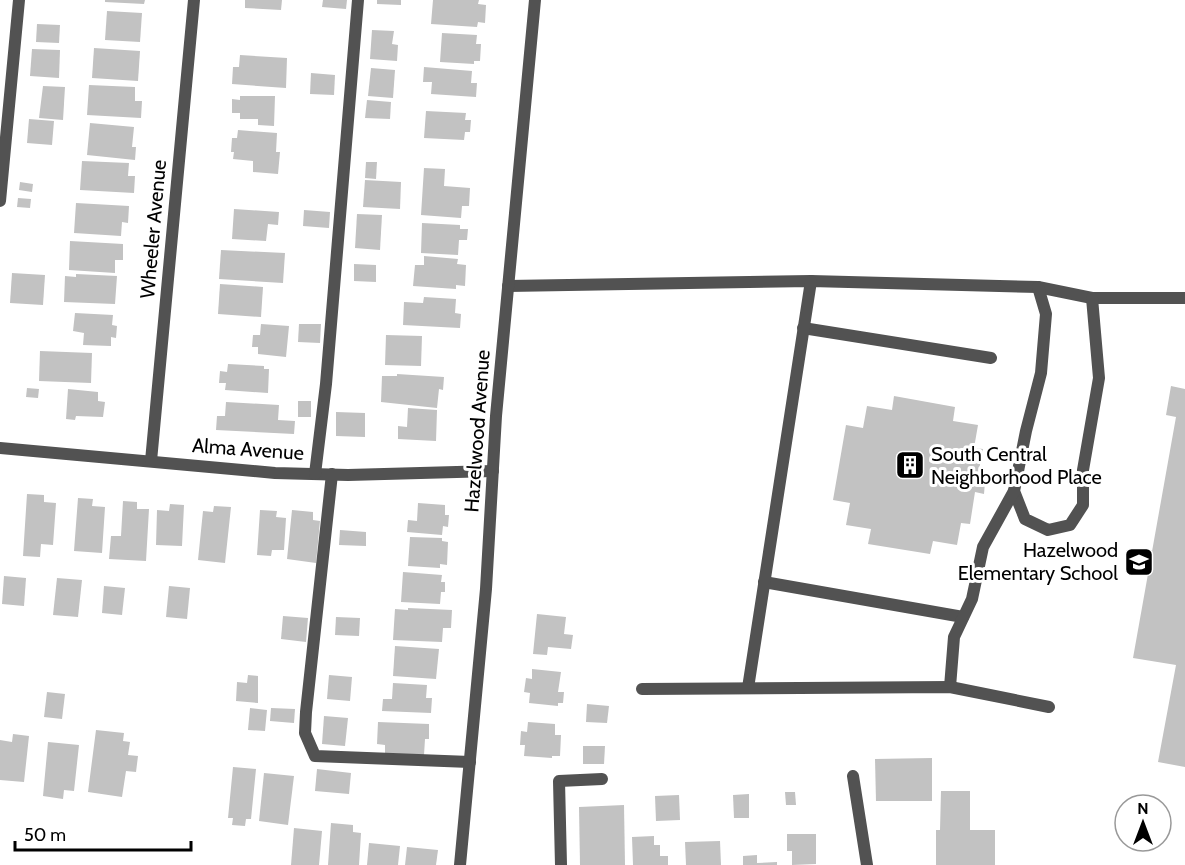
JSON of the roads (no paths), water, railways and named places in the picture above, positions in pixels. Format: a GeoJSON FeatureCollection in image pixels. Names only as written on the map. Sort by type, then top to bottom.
{"type":"FeatureCollection","features":[{"type":"Feature","properties":{"kind":"street"},"geometry":{"type":"LineString","coordinates":[[0,201],[19,0]]}},
{"type":"Feature","properties":{"kind":"street","name":"Wheeler Avenue"},"geometry":{"type":"LineString","coordinates":[[151,461],[194,0]]}},
{"type":"Feature","properties":{"kind":"street"},"geometry":{"type":"LineString","coordinates":[[315,474],[326,384],[358,0]]}},
{"type":"Feature","properties":{"kind":"street","name":"Hazelwood Avenue"},"geometry":{"type":"LineString","coordinates":[[460,865],[486,589],[508,286],[535,0]]}},
{"type":"Feature","properties":{"kind":"street"},"geometry":{"type":"LineString","coordinates":[[508,286],[811,281],[1038,287],[1092,298],[1185,298]]}},
{"type":"Feature","properties":{"kind":"street"},"geometry":{"type":"LineString","coordinates":[[748,688],[811,281]]}},
{"type":"Feature","properties":{"kind":"street"},"geometry":{"type":"LineString","coordinates":[[950,687],[954,637],[972,598],[982,547],[1014,491],[1041,373],[1046,314],[1038,287]]}},
{"type":"Feature","properties":{"kind":"street"},"geometry":{"type":"LineString","coordinates":[[1014,491],[1025,519],[1048,530],[1070,525],[1083,505],[1083,470],[1099,378],[1092,298]]}},
{"type":"Feature","properties":{"kind":"street"},"geometry":{"type":"LineString","coordinates":[[803,328],[991,358]]}},
{"type":"Feature","properties":{"kind":"street","name":"Alma Avenue"},"geometry":{"type":"LineString","coordinates":[[0,448],[275,473],[493,471]]}},
{"type":"Feature","properties":{"kind":"street"},"geometry":{"type":"LineString","coordinates":[[332,474],[306,712],[305,733],[315,756],[470,762]]}},
{"type":"Feature","properties":{"kind":"street"},"geometry":{"type":"LineString","coordinates":[[764,582],[963,617]]}},
{"type":"Feature","properties":{"kind":"street"},"geometry":{"type":"LineString","coordinates":[[642,689],[950,687],[1048,707]]}},
{"type":"Feature","properties":{"kind":"street"},"geometry":{"type":"LineString","coordinates":[[853,776],[867,865]]}},
{"type":"Feature","properties":{"kind":"street"},"geometry":{"type":"LineString","coordinates":[[561,865],[559,781],[602,779]]}},
{"type":"Feature","properties":{"kind":"place","name":"South Central Neighborhood Place"},"geometry":{"type":"Point","coordinates":[910,465]}},
{"type":"Feature","properties":{"kind":"place","name":"Hazelwood Elementary School"},"geometry":{"type":"Point","coordinates":[1139,562]}}]}
